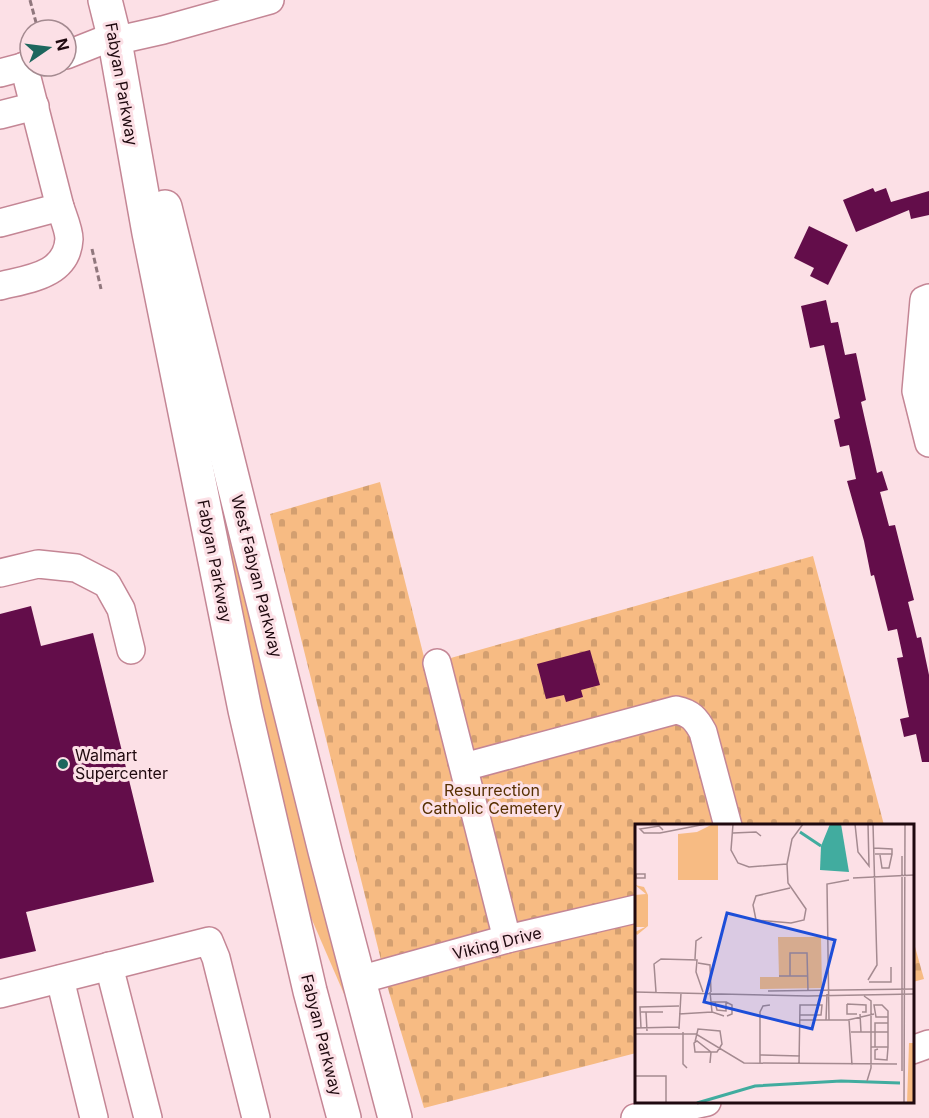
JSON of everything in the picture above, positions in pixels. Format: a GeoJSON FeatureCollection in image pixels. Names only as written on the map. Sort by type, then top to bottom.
{"type":"FeatureCollection","features":[{"type":"Feature","properties":{"kind":"main road","name":"Fabyan Parkway"},"geometry":{"type":"LineString","coordinates":[[105,0],[149,233],[245,710],[310,991],[344,1118]]}},
{"type":"Feature","properties":{"kind":"main road","name":"West Fabyan Parkway"},"geometry":{"type":"LineString","coordinates":[[114,39],[166,211],[395,1118]]}},
{"type":"Feature","properties":{"kind":"street"},"geometry":{"type":"LineString","coordinates":[[78,51],[114,39],[164,30],[270,0]]}},
{"type":"Feature","properties":{"kind":"street"},"geometry":{"type":"LineString","coordinates":[[0,286],[46,275],[62,261],[69,239],[35,106],[22,78]]}},
{"type":"Feature","properties":{"kind":"street"},"geometry":{"type":"LineString","coordinates":[[0,115],[35,106]]}},
{"type":"Feature","properties":{"kind":"street"},"geometry":{"type":"LineString","coordinates":[[0,223],[60,207]]}},
{"type":"Feature","properties":{"kind":"street"},"geometry":{"type":"LineString","coordinates":[[929,298],[924,300],[916,391],[929,443]]}},
{"type":"Feature","properties":{"kind":"street"},"geometry":{"type":"LineString","coordinates":[[0,573],[38,564],[76,568],[107,584],[121,609],[131,650]]}},
{"type":"Feature","properties":{"kind":"street"},"geometry":{"type":"LineString","coordinates":[[437,663],[507,939]]}},
{"type":"Feature","properties":{"kind":"street"},"geometry":{"type":"LineString","coordinates":[[464,767],[676,710],[687,712],[696,719],[704,732],[728,824]]}},
{"type":"Feature","properties":{"kind":"street","name":"Viking Drive"},"geometry":{"type":"LineString","coordinates":[[359,980],[507,939],[635,909]]}},
{"type":"Feature","properties":{"kind":"street"},"geometry":{"type":"LineString","coordinates":[[0,994],[209,941],[216,958],[256,1118]]}},
{"type":"Feature","properties":{"kind":"street"},"geometry":{"type":"LineString","coordinates":[[109,966],[148,1118]]}},
{"type":"Feature","properties":{"kind":"street"},"geometry":{"type":"LineString","coordinates":[[60,979],[94,1118]]}},
{"type":"Feature","properties":{"kind":"street"},"geometry":{"type":"LineString","coordinates":[[914,1049],[929,1044]]}},
{"type":"Feature","properties":{"kind":"street"},"geometry":{"type":"LineString","coordinates":[[635,1118],[699,1103]]}},
{"type":"Feature","properties":{"kind":"path"},"geometry":{"type":"LineString","coordinates":[[30,0],[35,18]]}},
{"type":"Feature","properties":{"kind":"green space"},"geometry":{"type":"Polygon","coordinates":[[[163,230],[352,993],[344,994],[281,848],[163,230]]]}},
{"type":"Feature","properties":{"kind":"green space","name":"Resurrection Catholic Cemetery"},"geometry":{"type":"Polygon","coordinates":[[[380,482],[426,665],[813,556],[884,824],[635,824],[635,1053],[424,1108],[389,992],[270,514],[380,482]]]}},
{"type":"Feature","properties":{"kind":"green space"},"geometry":{"type":"Polygon","coordinates":[[[914,943],[924,979],[914,982],[914,943]]]}},
{"type":"Feature","properties":{"kind":"building"},"geometry":{"type":"Polygon","coordinates":[[[873,188],[875,192],[886,188],[891,202],[929,191],[929,215],[911,219],[909,210],[856,232],[843,200],[873,188]]]}},
{"type":"Feature","properties":{"kind":"building"},"geometry":{"type":"Polygon","coordinates":[[[809,226],[848,245],[828,285],[810,276],[814,268],[794,258],[809,226]]]}},
{"type":"Feature","properties":{"kind":"building"},"geometry":{"type":"Polygon","coordinates":[[[826,300],[831,323],[838,322],[845,355],[856,353],[866,400],[861,402],[877,473],[882,471],[888,490],[880,492],[889,526],[895,525],[914,600],[908,602],[917,638],[921,637],[929,675],[929,762],[922,762],[916,734],[904,737],[900,719],[909,717],[897,658],[903,657],[897,629],[888,631],[874,575],[871,576],[847,481],[856,479],[849,445],[840,447],[834,420],[840,418],[824,345],[810,348],[801,306],[826,300]]]}},
{"type":"Feature","properties":{"kind":"building","name":"Walmart Supercenter"},"geometry":{"type":"Polygon","coordinates":[[[31,606],[41,646],[93,633],[154,882],[26,912],[36,951],[0,959],[0,614],[31,606]]]}},
{"type":"Feature","properties":{"kind":"building"},"geometry":{"type":"Polygon","coordinates":[[[590,650],[600,685],[581,690],[583,697],[566,702],[564,695],[546,699],[537,664],[590,650]]]}},
{"type":"Feature","properties":{"kind":"place","name":"Walmart Supercenter"},"geometry":{"type":"Point","coordinates":[63,764]}}]}
